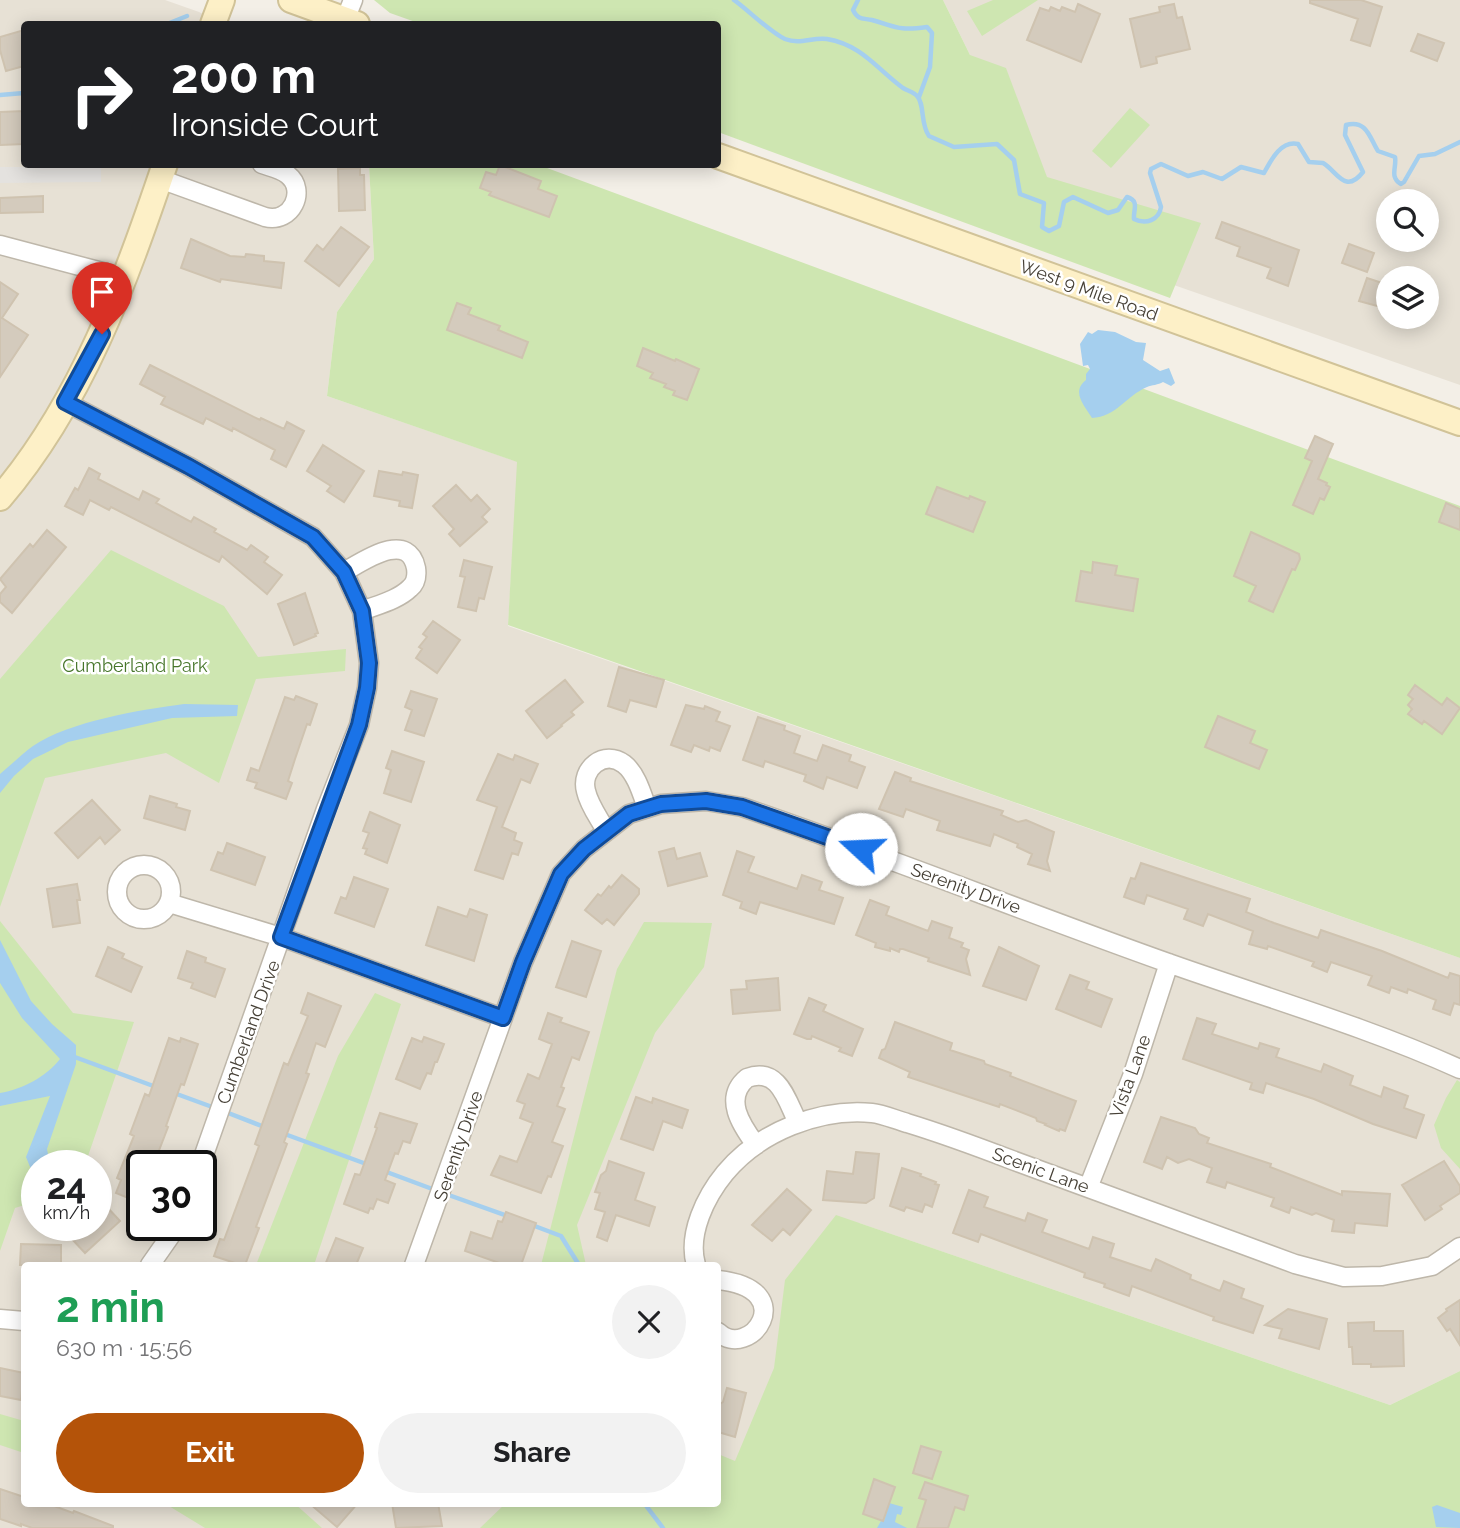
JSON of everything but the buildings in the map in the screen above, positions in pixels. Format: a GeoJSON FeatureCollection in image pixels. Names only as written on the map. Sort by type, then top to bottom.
{"type":"FeatureCollection","features":[{"type":"Feature","properties":{"kind":"street"},"geometry":{"type":"LineString","coordinates":[[214,21],[222,0]]}},
{"type":"Feature","properties":{"kind":"street"},"geometry":{"type":"LineString","coordinates":[[290,0],[321,5],[352,15]]}},
{"type":"Feature","properties":{"kind":"street","name":"West 9 Mile Road"},"geometry":{"type":"LineString","coordinates":[[721,157],[1460,423]]}},
{"type":"Feature","properties":{"kind":"street"},"geometry":{"type":"LineString","coordinates":[[0,498],[23,468],[65,402],[100,339],[163,172],[265,217],[281,218],[288,214],[292,207],[295,187],[288,174],[272,168]]}},
{"type":"Feature","properties":{"kind":"street"},"geometry":{"type":"LineString","coordinates":[[0,245],[125,278]]}},
{"type":"Feature","properties":{"kind":"street","name":"Cumberland Drive"},"geometry":{"type":"LineString","coordinates":[[65,402],[188,466],[313,537],[344,572],[362,611],[369,663],[359,725],[206,1150]]}},
{"type":"Feature","properties":{"kind":"street"},"geometry":{"type":"LineString","coordinates":[[344,572],[390,549],[403,551],[414,562],[416,575],[410,588],[362,611]]}},
{"type":"Feature","properties":{"kind":"street"},"geometry":{"type":"LineString","coordinates":[[606,831],[592,806],[585,785],[588,771],[598,761],[613,759],[623,763],[629,769],[647,808]]}},
{"type":"Feature","properties":{"kind":"street","name":"Serenity Drive"},"geometry":{"type":"LineString","coordinates":[[415,1262],[523,962],[561,874],[584,849],[629,814],[661,804],[706,801],[742,807],[1169,964],[1345,1024],[1460,1069]]}},
{"type":"Feature","properties":{"kind":"street"},"geometry":{"type":"LineString","coordinates":[[169,903],[281,937],[503,1018]]}},
{"type":"Feature","properties":{"kind":"street","name":"Vista Lane"},"geometry":{"type":"LineString","coordinates":[[1088,1188],[1133,1074],[1169,964]]}},
{"type":"Feature","properties":{"kind":"street"},"geometry":{"type":"LineString","coordinates":[[756,1145],[741,1124],[735,1108],[736,1093],[747,1078],[760,1074],[774,1079],[784,1092],[798,1123]]}},
{"type":"Feature","properties":{"kind":"street","name":"Scenic Lane"},"geometry":{"type":"LineString","coordinates":[[696,1262],[697,1229],[703,1209],[713,1187],[735,1162],[756,1145],[798,1123],[841,1114],[873,1113],[976,1146],[1295,1264],[1344,1278],[1382,1276],[1432,1266],[1460,1247]]}},
{"type":"Feature","properties":{"kind":"street"},"geometry":{"type":"LineString","coordinates":[[152,1262],[167,1241]]}},
{"type":"Feature","properties":{"kind":"street"},"geometry":{"type":"LineString","coordinates":[[721,1280],[740,1283],[754,1290],[761,1298],[763,1311],[760,1323],[752,1334],[731,1340],[721,1334]]}},
{"type":"Feature","properties":{"kind":"street"},"geometry":{"type":"LineString","coordinates":[[0,1319],[21,1321]]}},
{"type":"Feature","properties":{"kind":"shaded area"},"geometry":{"type":"Polygon","coordinates":[[[0,0],[165,0],[217,21],[21,21],[21,168],[369,168],[374,259],[337,312],[327,396],[518,462],[508,626],[1460,958],[1460,1371],[1390,1405],[859,1223],[750,1528],[0,1528],[0,0]]]}},
{"type":"Feature","properties":{"kind":"shaded area"},"geometry":{"type":"Polygon","coordinates":[[[943,0],[1460,0],[1460,385],[982,218],[970,55],[943,0]]]}},
{"type":"Feature","properties":{"kind":"shaded area"},"geometry":{"type":"Polygon","coordinates":[[[0,167],[101,168],[101,182],[0,183],[0,167]]]}},
{"type":"Feature","properties":{"kind":"green space"},"geometry":{"type":"Polygon","coordinates":[[[374,0],[943,0],[970,55],[1006,68],[1047,177],[1201,223],[1170,298],[721,133],[721,21],[413,21],[390,13],[374,0]]]}},
{"type":"Feature","properties":{"kind":"green space"},"geometry":{"type":"Polygon","coordinates":[[[993,0],[1038,0],[982,36],[967,11],[993,0]]]}},
{"type":"Feature","properties":{"kind":"green space"},"geometry":{"type":"Polygon","coordinates":[[[1130,108],[1150,125],[1111,168],[1092,151],[1130,108]]]}},
{"type":"Feature","properties":{"kind":"green space"},"geometry":{"type":"Polygon","coordinates":[[[369,168],[547,168],[1460,506],[1460,958],[508,625],[517,462],[327,396],[337,312],[374,259],[369,168]]]}},
{"type":"Feature","properties":{"kind":"green space","name":"Cumberland Park"},"geometry":{"type":"Polygon","coordinates":[[[111,550],[224,606],[258,657],[346,649],[345,671],[256,679],[219,783],[166,753],[45,778],[0,907],[0,679],[111,550]]]}},
{"type":"Feature","properties":{"kind":"green space"},"geometry":{"type":"Polygon","coordinates":[[[0,921],[73,1013],[134,1022],[90,1150],[21,1150],[21,1206],[15,1208],[0,1251],[0,921]]]}},
{"type":"Feature","properties":{"kind":"green space"},"geometry":{"type":"Polygon","coordinates":[[[644,922],[712,923],[704,967],[655,1033],[577,1225],[585,1262],[542,1262],[617,969],[644,922]]]}},
{"type":"Feature","properties":{"kind":"green space"},"geometry":{"type":"Polygon","coordinates":[[[375,993],[401,1004],[315,1262],[257,1262],[338,1056],[375,993]]]}},
{"type":"Feature","properties":{"kind":"green space"},"geometry":{"type":"Polygon","coordinates":[[[1457,1080],[1460,1082],[1460,1169],[1441,1148],[1434,1125],[1457,1080]]]}},
{"type":"Feature","properties":{"kind":"green space"},"geometry":{"type":"Polygon","coordinates":[[[836,1215],[1390,1405],[1460,1371],[1460,1528],[480,1528],[502,1507],[721,1507],[721,1455],[735,1461],[774,1368],[785,1280],[836,1215]]]}},
{"type":"Feature","properties":{"kind":"green space"},"geometry":{"type":"Polygon","coordinates":[[[0,1414],[21,1420],[21,1452],[0,1445],[0,1414]]]}},
{"type":"Feature","properties":{"kind":"green space"},"geometry":{"type":"Polygon","coordinates":[[[171,1507],[298,1507],[322,1528],[205,1528],[171,1507]]]}},
{"type":"Feature","properties":{"kind":"water"},"geometry":{"type":"Polygon","coordinates":[[[1098,330],[1115,332],[1136,342],[1146,343],[1143,360],[1160,371],[1169,368],[1175,383],[1171,386],[1163,382],[1147,387],[1108,414],[1092,418],[1079,394],[1090,369],[1088,365],[1083,366],[1080,344],[1088,332],[1092,334],[1098,330]]]}},
{"type":"Feature","properties":{"kind":"water"},"geometry":{"type":"Polygon","coordinates":[[[184,704],[238,705],[237,716],[172,718],[68,742],[33,759],[0,793],[0,774],[48,737],[85,723],[184,704]]]}},
{"type":"Feature","properties":{"kind":"water"},"geometry":{"type":"Polygon","coordinates":[[[0,940],[31,1001],[76,1045],[76,1064],[47,1150],[29,1150],[50,1096],[0,1106],[0,1093],[33,1081],[60,1059],[22,1018],[0,983],[0,940]]]}},
{"type":"Feature","properties":{"kind":"water"},"geometry":{"type":"Polygon","coordinates":[[[889,1503],[903,1507],[895,1522],[907,1528],[877,1528],[881,1521],[884,1521],[889,1503]]]}},
{"type":"Feature","properties":{"kind":"water"},"geometry":{"type":"Polygon","coordinates":[[[1437,1505],[1460,1513],[1460,1528],[1436,1527],[1432,1507],[1437,1505]]]}},
{"type":"Feature","properties":{"kind":"waterway"},"geometry":{"type":"LineString","coordinates":[[734,0],[785,39],[827,39],[860,52],[903,88],[917,96],[929,136],[954,147],[997,144],[1014,160],[1020,194],[1044,203],[1042,227],[1049,231],[1059,226],[1064,202],[1073,197],[1108,213],[1118,210],[1127,197],[1135,203],[1134,219],[1143,221],[1155,218],[1161,207],[1150,173],[1151,169],[1161,164],[1188,176],[1203,172],[1222,179],[1241,167],[1264,173],[1282,148],[1298,144],[1309,162],[1323,163],[1342,179],[1351,181],[1363,172],[1345,135],[1346,125],[1353,124],[1367,131],[1378,151],[1395,157],[1394,175],[1401,184],[1419,156],[1435,154],[1460,142]]}},
{"type":"Feature","properties":{"kind":"waterway"},"geometry":{"type":"LineString","coordinates":[[858,0],[853,10],[861,18],[903,28],[927,27],[932,33],[930,67],[919,97]]}},
{"type":"Feature","properties":{"kind":"waterway"},"geometry":{"type":"LineString","coordinates":[[174,21],[187,16]]}},
{"type":"Feature","properties":{"kind":"waterway"},"geometry":{"type":"LineString","coordinates":[[0,95],[21,93]]}},
{"type":"Feature","properties":{"kind":"waterway"},"geometry":{"type":"LineString","coordinates":[[72,1056],[156,1087]]}},
{"type":"Feature","properties":{"kind":"waterway"},"geometry":{"type":"LineString","coordinates":[[174,1093],[215,1108]]}},
{"type":"Feature","properties":{"kind":"waterway"},"geometry":{"type":"LineString","coordinates":[[223,1111],[267,1128]]}},
{"type":"Feature","properties":{"kind":"waterway"},"geometry":{"type":"LineString","coordinates":[[282,1133],[369,1165]]}},
{"type":"Feature","properties":{"kind":"waterway"},"geometry":{"type":"LineString","coordinates":[[384,1171],[435,1190]]}},
{"type":"Feature","properties":{"kind":"waterway"},"geometry":{"type":"LineString","coordinates":[[443,1193],[510,1217]]}},
{"type":"Feature","properties":{"kind":"waterway"},"geometry":{"type":"LineString","coordinates":[[532,1225],[561,1236],[577,1262]]}},
{"type":"Feature","properties":{"kind":"waterway"},"geometry":{"type":"LineString","coordinates":[[647,1507],[663,1528]]}},
{"type":"Feature","properties":{"kind":"route"},"geometry":{"type":"LineString","coordinates":[[102,334],[65,402],[188,466],[313,537],[344,572],[362,611],[369,663],[359,725],[281,937],[503,1018],[523,962],[561,874],[584,849],[629,814],[661,804],[706,801],[742,807],[861,849]]}}]}
